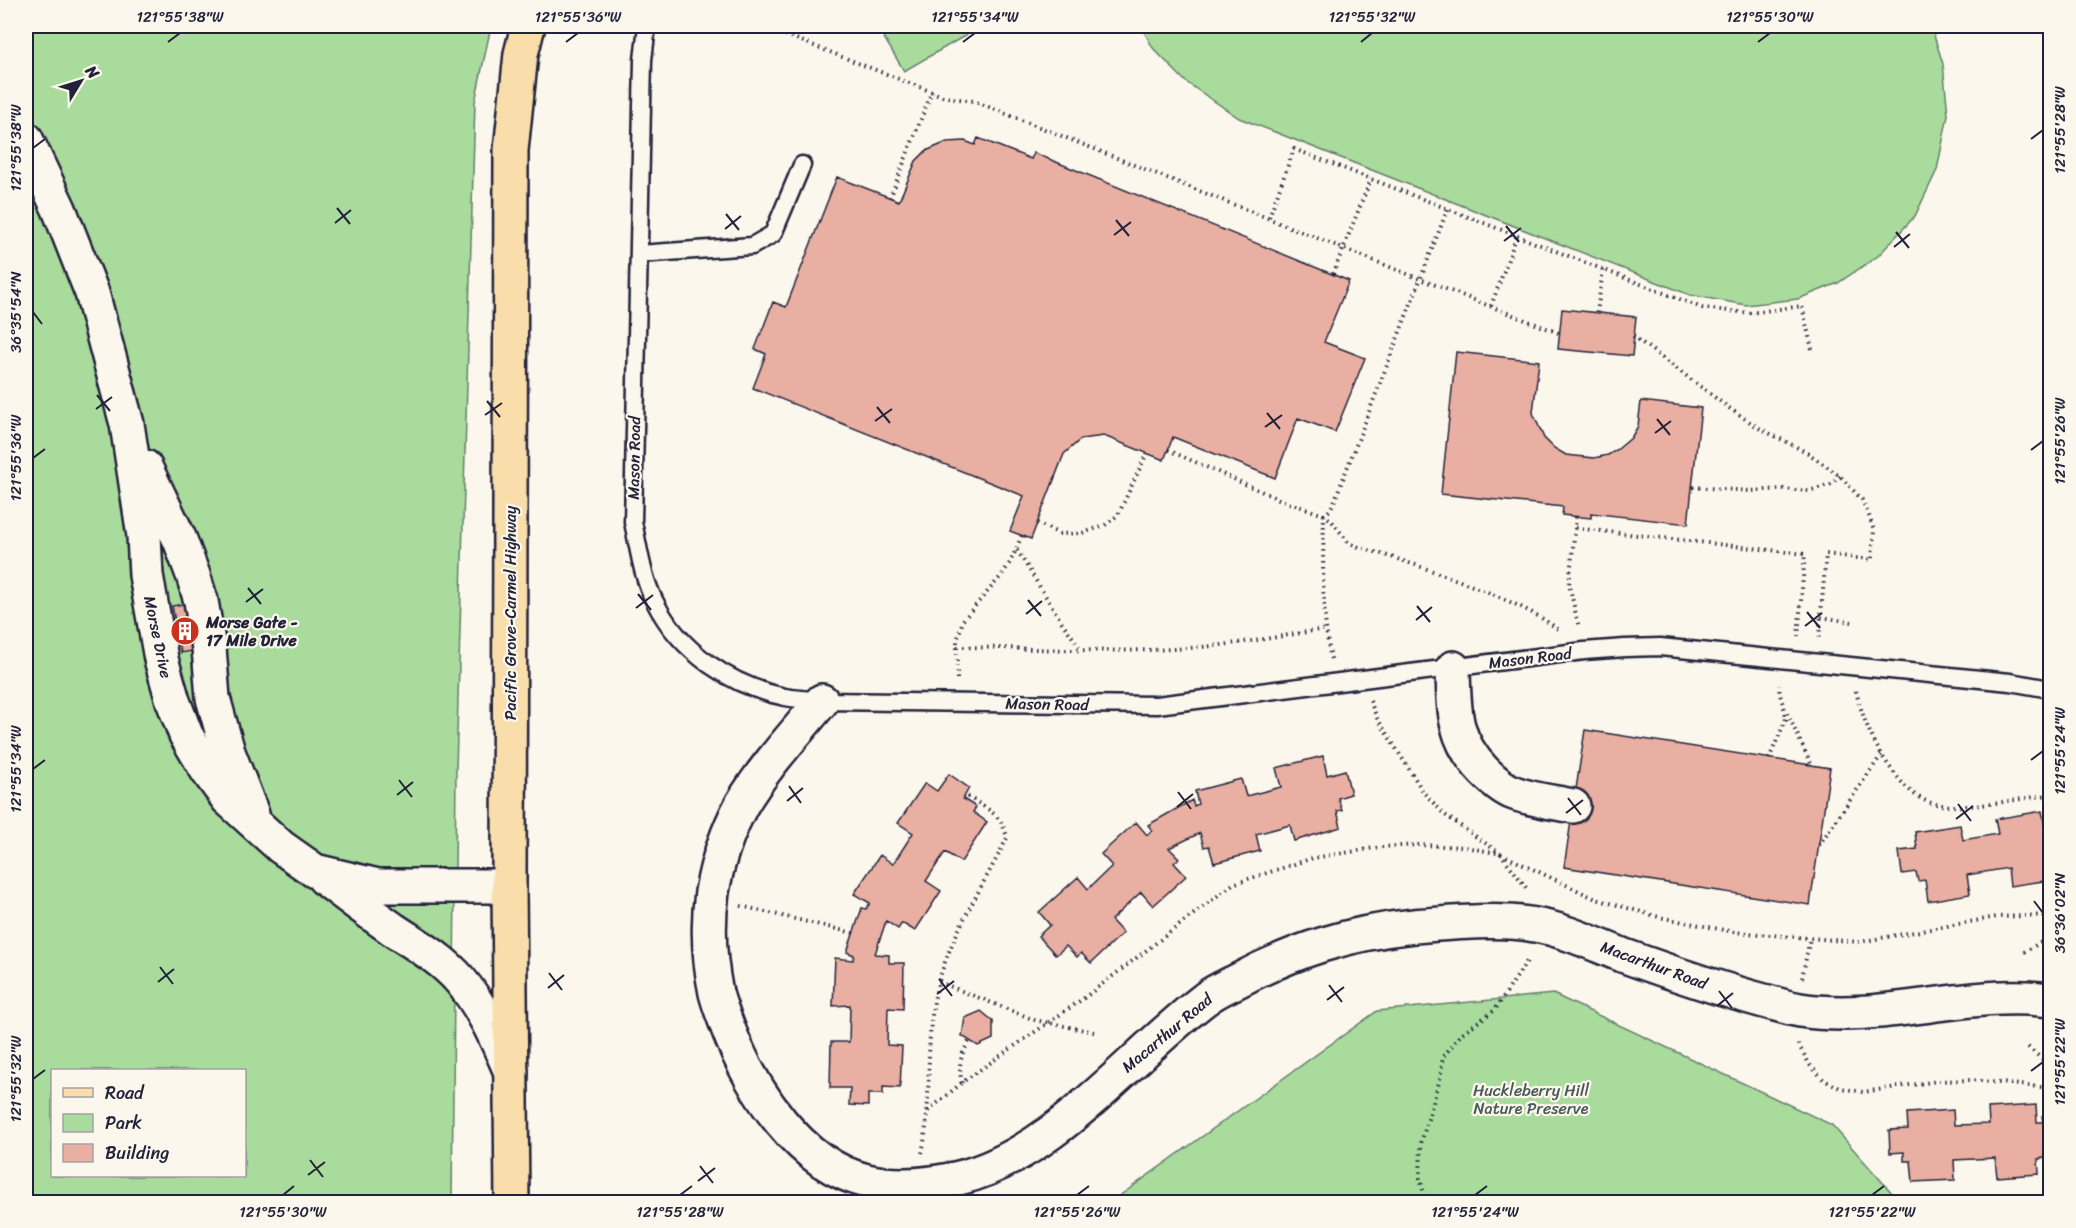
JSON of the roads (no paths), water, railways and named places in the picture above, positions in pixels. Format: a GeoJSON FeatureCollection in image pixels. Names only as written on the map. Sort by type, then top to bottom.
{"type":"FeatureCollection","features":[{"type":"Feature","properties":{"kind":"main road","name":"Pacific Grove-Carmel Highway"},"geometry":{"type":"LineString","coordinates":[[512,1203],[509,886],[512,150],[521,54],[528,26]]}},
{"type":"Feature","properties":{"kind":"street","name":"Morse Drive"},"geometry":{"type":"LineString","coordinates":[[26,139],[59,209],[92,293],[127,424],[135,469],[144,536],[146,575],[155,631],[173,701],[186,735],[207,770],[228,799],[280,847],[315,871],[378,886],[509,886]]}},
{"type":"Feature","properties":{"kind":"street","name":"Morse Drive"},"geometry":{"type":"LineString","coordinates":[[127,424],[159,500],[180,540],[193,575],[201,601],[210,648],[213,698],[228,752],[255,823]]}},
{"type":"Feature","properties":{"kind":"street"},"geometry":{"type":"LineString","coordinates":[[1453,668],[1454,708],[1458,728],[1473,759],[1492,779],[1512,793],[1573,806]]}},
{"type":"Feature","properties":{"kind":"street","name":"Macarthur Road"},"geometry":{"type":"LineString","coordinates":[[822,701],[761,776],[741,806],[725,845],[712,891],[708,942],[717,998],[737,1051],[763,1097],[795,1138],[829,1166],[866,1181],[915,1186],[963,1177],[1012,1157],[1047,1135],[1209,996],[1269,964],[1323,943],[1367,933],[1431,925],[1491,922],[1529,924],[1570,935],[1676,975],[1800,1010],[1861,1012],[1998,998],[2050,1000]]}},
{"type":"Feature","properties":{"kind":"street"},"geometry":{"type":"LineString","coordinates":[[315,871],[364,909],[444,963],[461,981],[480,1008],[511,1072]]}},
{"type":"Feature","properties":{"kind":"lane","name":"Mason Road"},"geometry":{"type":"LineString","coordinates":[[647,26],[643,60],[633,522],[644,573],[655,602],[670,626],[688,647],[719,671],[751,688],[785,697],[822,701],[1157,705],[1584,651],[1660,647],[2010,682],[2050,689]]}},
{"type":"Feature","properties":{"kind":"lane"},"geometry":{"type":"LineString","coordinates":[[639,254],[752,246],[773,234],[802,165]]}},
{"type":"Feature","properties":{"kind":"place","name":"Morse Gate - 17 Mile Drive"},"geometry":{"type":"Point","coordinates":[185,631]}},
{"type":"Feature","properties":{"kind":"park label","name":"Huckleberry Hill Nature Preserve"},"geometry":{"type":"Point","coordinates":[1531,1099]}}]}
